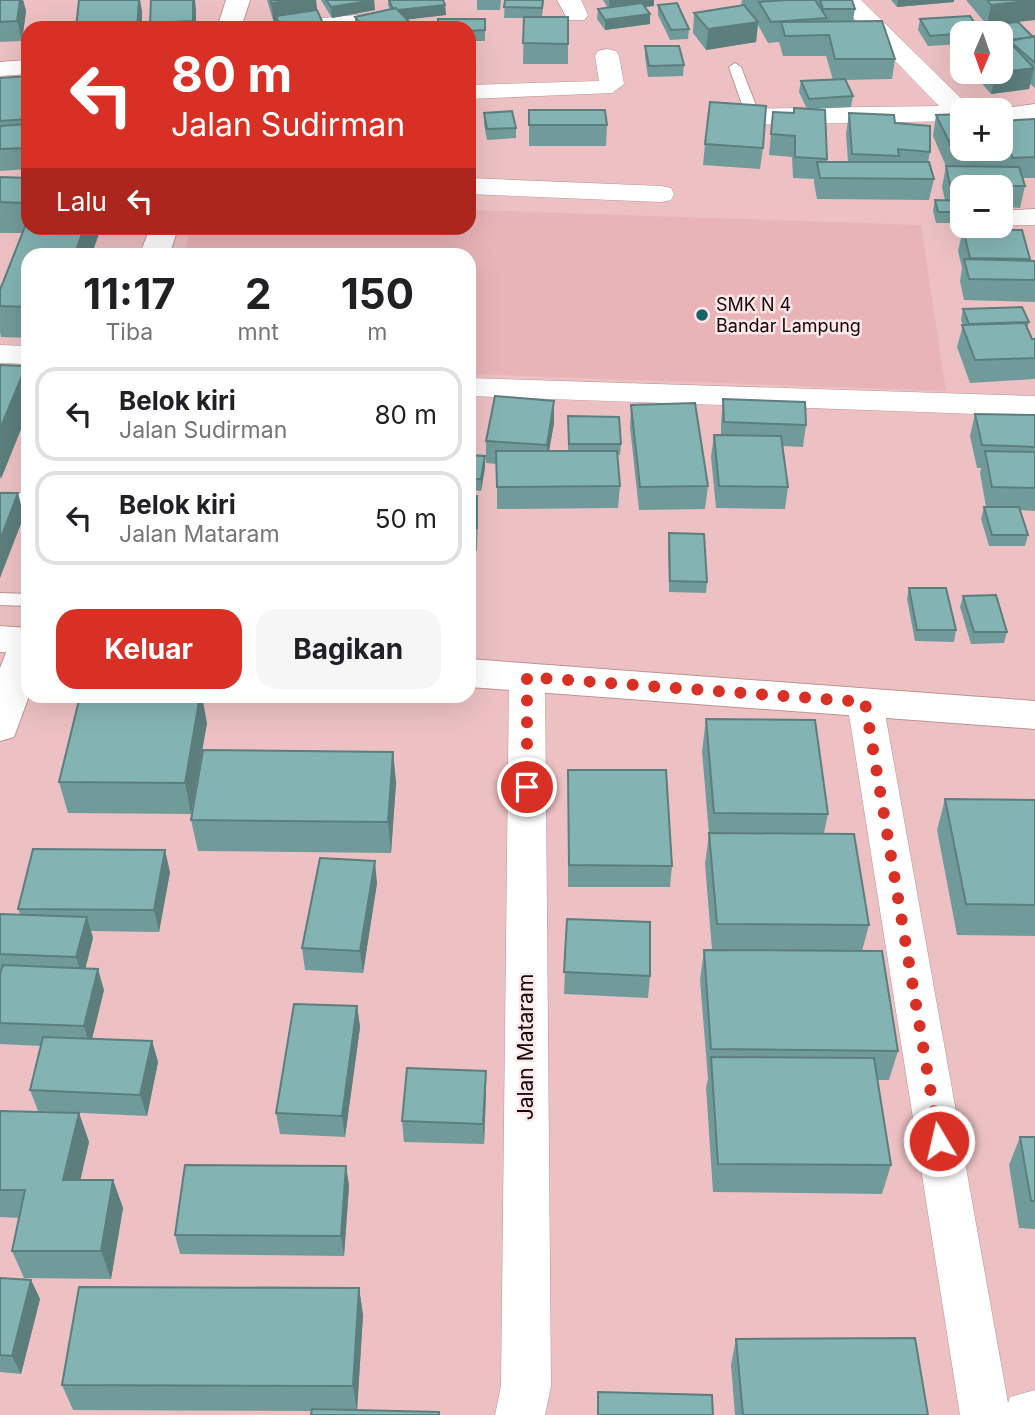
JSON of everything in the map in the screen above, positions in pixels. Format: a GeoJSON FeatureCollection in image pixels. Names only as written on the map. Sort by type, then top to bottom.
{"type":"FeatureCollection","features":[{"type":"Feature","properties":{"kind":"main road"},"geometry":{"type":"LineString","coordinates":[[231,21],[238,0]]}},
{"type":"Feature","properties":{"kind":"main road"},"geometry":{"type":"LineString","coordinates":[[0,639],[21,640]]}},
{"type":"Feature","properties":{"kind":"main road"},"geometry":{"type":"LineString","coordinates":[[0,727],[21,662]]}},
{"type":"Feature","properties":{"kind":"main road"},"geometry":{"type":"LineString","coordinates":[[476,673],[1035,715]]}},
{"type":"Feature","properties":{"kind":"street"},"geometry":{"type":"LineString","coordinates":[[848,0],[950,103]]}},
{"type":"Feature","properties":{"kind":"street"},"geometry":{"type":"LineString","coordinates":[[476,92],[603,88],[612,84],[607,56]]}},
{"type":"Feature","properties":{"kind":"street"},"geometry":{"type":"LineString","coordinates":[[0,69],[21,68]]}},
{"type":"Feature","properties":{"kind":"street"},"geometry":{"type":"LineString","coordinates":[[727,117],[950,112]]}},
{"type":"Feature","properties":{"kind":"street"},"geometry":{"type":"LineString","coordinates":[[1013,113],[1035,112]]}},
{"type":"Feature","properties":{"kind":"street"},"geometry":{"type":"LineString","coordinates":[[476,186],[661,194]]}},
{"type":"Feature","properties":{"kind":"street"},"geometry":{"type":"LineString","coordinates":[[1013,218],[1035,217]]}},
{"type":"Feature","properties":{"kind":"street"},"geometry":{"type":"LineString","coordinates":[[0,354],[21,355]]}},
{"type":"Feature","properties":{"kind":"street"},"geometry":{"type":"LineString","coordinates":[[476,387],[1035,406]]}},
{"type":"Feature","properties":{"kind":"street"},"geometry":{"type":"LineString","coordinates":[[0,503],[21,504]]}},
{"type":"Feature","properties":{"kind":"street","name":"Jalan Mataram"},"geometry":{"type":"LineString","coordinates":[[520,1415],[526,1386],[527,677]]}},
{"type":"Feature","properties":{"kind":"street"},"geometry":{"type":"LineString","coordinates":[[865,702],[985,1415]]}},
{"type":"Feature","properties":{"kind":"street"},"geometry":{"type":"LineString","coordinates":[[1028,1415],[1035,1415]]}},
{"type":"Feature","properties":{"kind":"lane"},"geometry":{"type":"LineString","coordinates":[[735,67],[754,116]]}},
{"type":"Feature","properties":{"kind":"lane"},"geometry":{"type":"LineString","coordinates":[[0,599],[21,600]]}},
{"type":"Feature","properties":{"kind":"shaded area","name":"SMK N 4 Bandar Lampung"},"geometry":{"type":"Polygon","coordinates":[[[476,210],[921,225],[946,391],[476,374],[476,248],[185,248],[189,235],[476,235],[476,210]]]}},
{"type":"Feature","properties":{"kind":"building"},"geometry":{"type":"Polygon","coordinates":[[[0,0],[20,0],[17,21],[0,22],[0,0]]]}},
{"type":"Feature","properties":{"kind":"building"},"geometry":{"type":"Polygon","coordinates":[[[79,0],[139,0],[138,21],[77,21],[79,0]]]}},
{"type":"Feature","properties":{"kind":"building"},"geometry":{"type":"Polygon","coordinates":[[[151,0],[193,0],[193,21],[150,21],[151,0]]]}},
{"type":"Feature","properties":{"kind":"building"},"geometry":{"type":"Polygon","coordinates":[[[271,0],[297,0],[271,3],[271,0]]]}},
{"type":"Feature","properties":{"kind":"building"},"geometry":{"type":"Polygon","coordinates":[[[326,0],[374,0],[331,7],[326,0]]]}},
{"type":"Feature","properties":{"kind":"building"},"geometry":{"type":"Polygon","coordinates":[[[389,0],[443,0],[445,5],[398,10],[393,9],[389,0]]]}},
{"type":"Feature","properties":{"kind":"building"},"geometry":{"type":"Polygon","coordinates":[[[505,0],[543,0],[542,8],[504,7],[505,0]]]}},
{"type":"Feature","properties":{"kind":"building"},"geometry":{"type":"Polygon","coordinates":[[[815,0],[827,18],[771,22],[759,2],[815,0]]]}},
{"type":"Feature","properties":{"kind":"building"},"geometry":{"type":"Polygon","coordinates":[[[820,0],[852,0],[855,9],[823,9],[820,0]]]}},
{"type":"Feature","properties":{"kind":"building"},"geometry":{"type":"Polygon","coordinates":[[[987,0],[1035,0],[991,5],[987,0]]]}},
{"type":"Feature","properties":{"kind":"building"},"geometry":{"type":"Polygon","coordinates":[[[642,3],[650,14],[605,20],[598,9],[642,3]]]}},
{"type":"Feature","properties":{"kind":"building"},"geometry":{"type":"Polygon","coordinates":[[[677,3],[689,29],[671,30],[658,5],[677,3]]]}},
{"type":"Feature","properties":{"kind":"building"},"geometry":{"type":"Polygon","coordinates":[[[744,5],[758,22],[708,29],[694,13],[744,5]]]}},
{"type":"Feature","properties":{"kind":"building"},"geometry":{"type":"Polygon","coordinates":[[[396,8],[408,21],[358,21],[355,17],[396,8]]]}},
{"type":"Feature","properties":{"kind":"building"},"geometry":{"type":"Polygon","coordinates":[[[317,10],[322,21],[278,21],[276,16],[317,10]]]}},
{"type":"Feature","properties":{"kind":"building"},"geometry":{"type":"Polygon","coordinates":[[[970,16],[973,21],[950,21],[950,34],[930,36],[920,19],[970,16]]]}},
{"type":"Feature","properties":{"kind":"building"},"geometry":{"type":"Polygon","coordinates":[[[524,17],[568,17],[568,44],[523,43],[524,17]]]}},
{"type":"Feature","properties":{"kind":"building"},"geometry":{"type":"Polygon","coordinates":[[[485,19],[485,30],[476,31],[476,21],[438,21],[485,19]]]}},
{"type":"Feature","properties":{"kind":"building"},"geometry":{"type":"Polygon","coordinates":[[[882,21],[895,59],[835,59],[829,35],[785,36],[781,22],[882,21]]]}},
{"type":"Feature","properties":{"kind":"building"},"geometry":{"type":"Polygon","coordinates":[[[1013,22],[1018,22],[1033,37],[1013,39],[1013,22]]]}},
{"type":"Feature","properties":{"kind":"building"},"geometry":{"type":"Polygon","coordinates":[[[1035,36],[1035,63],[1013,44],[1013,40],[1035,36]]]}},
{"type":"Feature","properties":{"kind":"building"},"geometry":{"type":"Polygon","coordinates":[[[645,46],[679,46],[684,65],[649,66],[645,46]]]}},
{"type":"Feature","properties":{"kind":"building"},"geometry":{"type":"Polygon","coordinates":[[[1013,46],[1034,68],[1013,71],[1013,46]]]}},
{"type":"Feature","properties":{"kind":"building"},"geometry":{"type":"Polygon","coordinates":[[[21,76],[21,120],[0,121],[0,78],[21,76]]]}},
{"type":"Feature","properties":{"kind":"building"},"geometry":{"type":"Polygon","coordinates":[[[845,79],[853,96],[809,99],[801,81],[845,79]]]}},
{"type":"Feature","properties":{"kind":"building"},"geometry":{"type":"Polygon","coordinates":[[[710,102],[766,106],[763,148],[705,144],[710,102]]]}},
{"type":"Feature","properties":{"kind":"building"},"geometry":{"type":"Polygon","coordinates":[[[794,108],[825,110],[827,159],[795,157],[795,136],[771,134],[773,112],[794,113],[794,108]]]}},
{"type":"Feature","properties":{"kind":"building"},"geometry":{"type":"Polygon","coordinates":[[[529,110],[605,110],[607,125],[529,125],[529,110]]]}},
{"type":"Feature","properties":{"kind":"building"},"geometry":{"type":"Polygon","coordinates":[[[512,111],[516,128],[487,129],[484,113],[512,111]]]}},
{"type":"Feature","properties":{"kind":"building"},"geometry":{"type":"Polygon","coordinates":[[[849,113],[894,115],[895,123],[930,126],[930,152],[898,149],[899,156],[852,154],[849,113]]]}},
{"type":"Feature","properties":{"kind":"building"},"geometry":{"type":"Polygon","coordinates":[[[950,114],[950,144],[936,115],[950,114]]]}},
{"type":"Feature","properties":{"kind":"building"},"geometry":{"type":"Polygon","coordinates":[[[1035,119],[1035,157],[1013,158],[1013,120],[1035,119]]]}},
{"type":"Feature","properties":{"kind":"building"},"geometry":{"type":"Polygon","coordinates":[[[21,124],[21,148],[0,149],[0,126],[21,124]]]}},
{"type":"Feature","properties":{"kind":"building"},"geometry":{"type":"Polygon","coordinates":[[[817,162],[929,162],[934,179],[820,178],[817,162]]]}},
{"type":"Feature","properties":{"kind":"building"},"geometry":{"type":"Polygon","coordinates":[[[946,166],[1019,167],[1025,186],[1013,186],[1013,175],[950,175],[950,185],[946,166]]]}},
{"type":"Feature","properties":{"kind":"building"},"geometry":{"type":"Polygon","coordinates":[[[0,177],[21,178],[21,203],[0,202],[0,177]]]}},
{"type":"Feature","properties":{"kind":"building"},"geometry":{"type":"Polygon","coordinates":[[[935,200],[950,201],[950,212],[938,212],[935,200]]]}},
{"type":"Feature","properties":{"kind":"building"},"geometry":{"type":"Polygon","coordinates":[[[1013,230],[1022,230],[1030,259],[970,258],[965,238],[1013,238],[1013,230]]]}},
{"type":"Feature","properties":{"kind":"building"},"geometry":{"type":"Polygon","coordinates":[[[22,235],[82,235],[77,248],[21,248],[21,307],[0,306],[0,290],[22,235]]]}},
{"type":"Feature","properties":{"kind":"building"},"geometry":{"type":"Polygon","coordinates":[[[964,259],[1035,261],[1035,280],[969,279],[964,259]]]}},
{"type":"Feature","properties":{"kind":"building"},"geometry":{"type":"Polygon","coordinates":[[[1022,307],[1029,322],[969,324],[963,309],[1022,307]]]}},
{"type":"Feature","properties":{"kind":"building"},"geometry":{"type":"Polygon","coordinates":[[[1025,323],[1032,339],[1035,339],[1035,358],[975,360],[962,325],[1025,323]]]}},
{"type":"Feature","properties":{"kind":"building"},"geometry":{"type":"Polygon","coordinates":[[[0,365],[21,366],[21,378],[0,429],[0,365]]]}},
{"type":"Feature","properties":{"kind":"building"},"geometry":{"type":"Polygon","coordinates":[[[495,396],[554,401],[547,445],[486,441],[495,396]]]}},
{"type":"Feature","properties":{"kind":"building"},"geometry":{"type":"Polygon","coordinates":[[[723,399],[805,402],[806,425],[724,422],[723,399]]]}},
{"type":"Feature","properties":{"kind":"building"},"geometry":{"type":"Polygon","coordinates":[[[695,403],[708,486],[640,487],[631,405],[695,403]]]}},
{"type":"Feature","properties":{"kind":"building"},"geometry":{"type":"Polygon","coordinates":[[[975,414],[1035,415],[1035,447],[982,445],[975,414]]]}},
{"type":"Feature","properties":{"kind":"building"},"geometry":{"type":"Polygon","coordinates":[[[568,416],[619,417],[621,444],[569,444],[568,416]]]}},
{"type":"Feature","properties":{"kind":"building"},"geometry":{"type":"Polygon","coordinates":[[[714,435],[781,436],[788,487],[719,486],[714,435]]]}},
{"type":"Feature","properties":{"kind":"building"},"geometry":{"type":"Polygon","coordinates":[[[496,451],[617,451],[620,486],[497,487],[496,451]]]}},
{"type":"Feature","properties":{"kind":"building"},"geometry":{"type":"Polygon","coordinates":[[[985,451],[1035,452],[1035,488],[992,487],[985,451]]]}},
{"type":"Feature","properties":{"kind":"building"},"geometry":{"type":"Polygon","coordinates":[[[476,455],[485,456],[481,479],[476,479],[476,455]]]}},
{"type":"Feature","properties":{"kind":"building"},"geometry":{"type":"Polygon","coordinates":[[[0,493],[18,493],[0,540],[0,493]]]}},
{"type":"Feature","properties":{"kind":"building"},"geometry":{"type":"Polygon","coordinates":[[[476,496],[477,496],[476,528],[476,496]]]}},
{"type":"Feature","properties":{"kind":"building"},"geometry":{"type":"Polygon","coordinates":[[[984,507],[1019,507],[1028,535],[992,535],[984,507]]]}},
{"type":"Feature","properties":{"kind":"building"},"geometry":{"type":"Polygon","coordinates":[[[669,533],[704,534],[707,582],[670,581],[669,533]]]}},
{"type":"Feature","properties":{"kind":"building"},"geometry":{"type":"Polygon","coordinates":[[[909,588],[946,588],[956,630],[917,630],[909,588]]]}},
{"type":"Feature","properties":{"kind":"building"},"geometry":{"type":"Polygon","coordinates":[[[996,595],[1007,632],[974,632],[963,596],[996,595]]]}},
{"type":"Feature","properties":{"kind":"building"},"geometry":{"type":"Polygon","coordinates":[[[78,703],[199,703],[185,783],[59,782],[78,703]]]}},
{"type":"Feature","properties":{"kind":"building"},"geometry":{"type":"Polygon","coordinates":[[[706,719],[815,720],[828,814],[714,813],[706,719]]]}},
{"type":"Feature","properties":{"kind":"building"},"geometry":{"type":"Polygon","coordinates":[[[203,750],[393,752],[388,822],[191,820],[203,750]]]}},
{"type":"Feature","properties":{"kind":"building"},"geometry":{"type":"Polygon","coordinates":[[[568,770],[666,770],[672,866],[569,865],[568,770]]]}},
{"type":"Feature","properties":{"kind":"building"},"geometry":{"type":"Polygon","coordinates":[[[945,799],[1035,800],[1035,905],[966,904],[945,799]]]}},
{"type":"Feature","properties":{"kind":"building"},"geometry":{"type":"Polygon","coordinates":[[[709,833],[854,834],[869,925],[717,924],[709,833]]]}},
{"type":"Feature","properties":{"kind":"building"},"geometry":{"type":"Polygon","coordinates":[[[33,849],[165,850],[154,910],[18,909],[33,849]]]}},
{"type":"Feature","properties":{"kind":"building"},"geometry":{"type":"Polygon","coordinates":[[[320,858],[375,861],[360,951],[302,948],[320,858]]]}},
{"type":"Feature","properties":{"kind":"building"},"geometry":{"type":"Polygon","coordinates":[[[0,914],[87,917],[76,957],[0,954],[0,914]]]}},
{"type":"Feature","properties":{"kind":"building"},"geometry":{"type":"Polygon","coordinates":[[[567,919],[650,922],[650,976],[564,972],[567,919]]]}},
{"type":"Feature","properties":{"kind":"building"},"geometry":{"type":"Polygon","coordinates":[[[704,950],[882,951],[898,1051],[711,1049],[704,950]]]}},
{"type":"Feature","properties":{"kind":"building"},"geometry":{"type":"Polygon","coordinates":[[[3,965],[98,969],[84,1026],[0,1023],[0,974],[3,965]]]}},
{"type":"Feature","properties":{"kind":"building"},"geometry":{"type":"Polygon","coordinates":[[[294,1004],[357,1006],[342,1116],[276,1113],[294,1004]]]}},
{"type":"Feature","properties":{"kind":"building"},"geometry":{"type":"Polygon","coordinates":[[[43,1037],[152,1041],[140,1095],[30,1090],[43,1037]]]}},
{"type":"Feature","properties":{"kind":"building"},"geometry":{"type":"Polygon","coordinates":[[[711,1057],[874,1058],[891,1165],[718,1164],[711,1057]]]}},
{"type":"Feature","properties":{"kind":"building"},"geometry":{"type":"Polygon","coordinates":[[[407,1068],[486,1071],[483,1124],[402,1121],[407,1068]]]}},
{"type":"Feature","properties":{"kind":"building"},"geometry":{"type":"Polygon","coordinates":[[[0,1111],[79,1113],[63,1180],[113,1180],[101,1251],[12,1251],[25,1190],[0,1190],[0,1111]]]}},
{"type":"Feature","properties":{"kind":"building"},"geometry":{"type":"Polygon","coordinates":[[[1020,1137],[1035,1137],[1035,1201],[1031,1201],[1020,1137]]]}},
{"type":"Feature","properties":{"kind":"building"},"geometry":{"type":"Polygon","coordinates":[[[185,1165],[346,1166],[341,1236],[175,1235],[185,1165]]]}},
{"type":"Feature","properties":{"kind":"building"},"geometry":{"type":"Polygon","coordinates":[[[0,1278],[31,1280],[12,1356],[0,1355],[0,1278]]]}},
{"type":"Feature","properties":{"kind":"building"},"geometry":{"type":"Polygon","coordinates":[[[79,1287],[359,1288],[353,1386],[62,1385],[79,1287]]]}},
{"type":"Feature","properties":{"kind":"building"},"geometry":{"type":"Polygon","coordinates":[[[915,1338],[928,1415],[743,1415],[736,1339],[915,1338]]]}},
{"type":"Feature","properties":{"kind":"building"},"geometry":{"type":"Polygon","coordinates":[[[598,1392],[712,1395],[713,1415],[598,1415],[598,1392]]]}},
{"type":"Feature","properties":{"kind":"building"},"geometry":{"type":"Polygon","coordinates":[[[312,1409],[439,1412],[439,1415],[311,1415],[312,1409]]]}},
{"type":"Feature","properties":{"kind":"place","name":"SMK N 4 Bandar Lampung"},"geometry":{"type":"Point","coordinates":[702,315]}},
{"type":"Feature","properties":{"kind":"route"},"geometry":{"type":"LineString","coordinates":[[527,787],[527,677],[865,702],[939,1141]]}}]}
